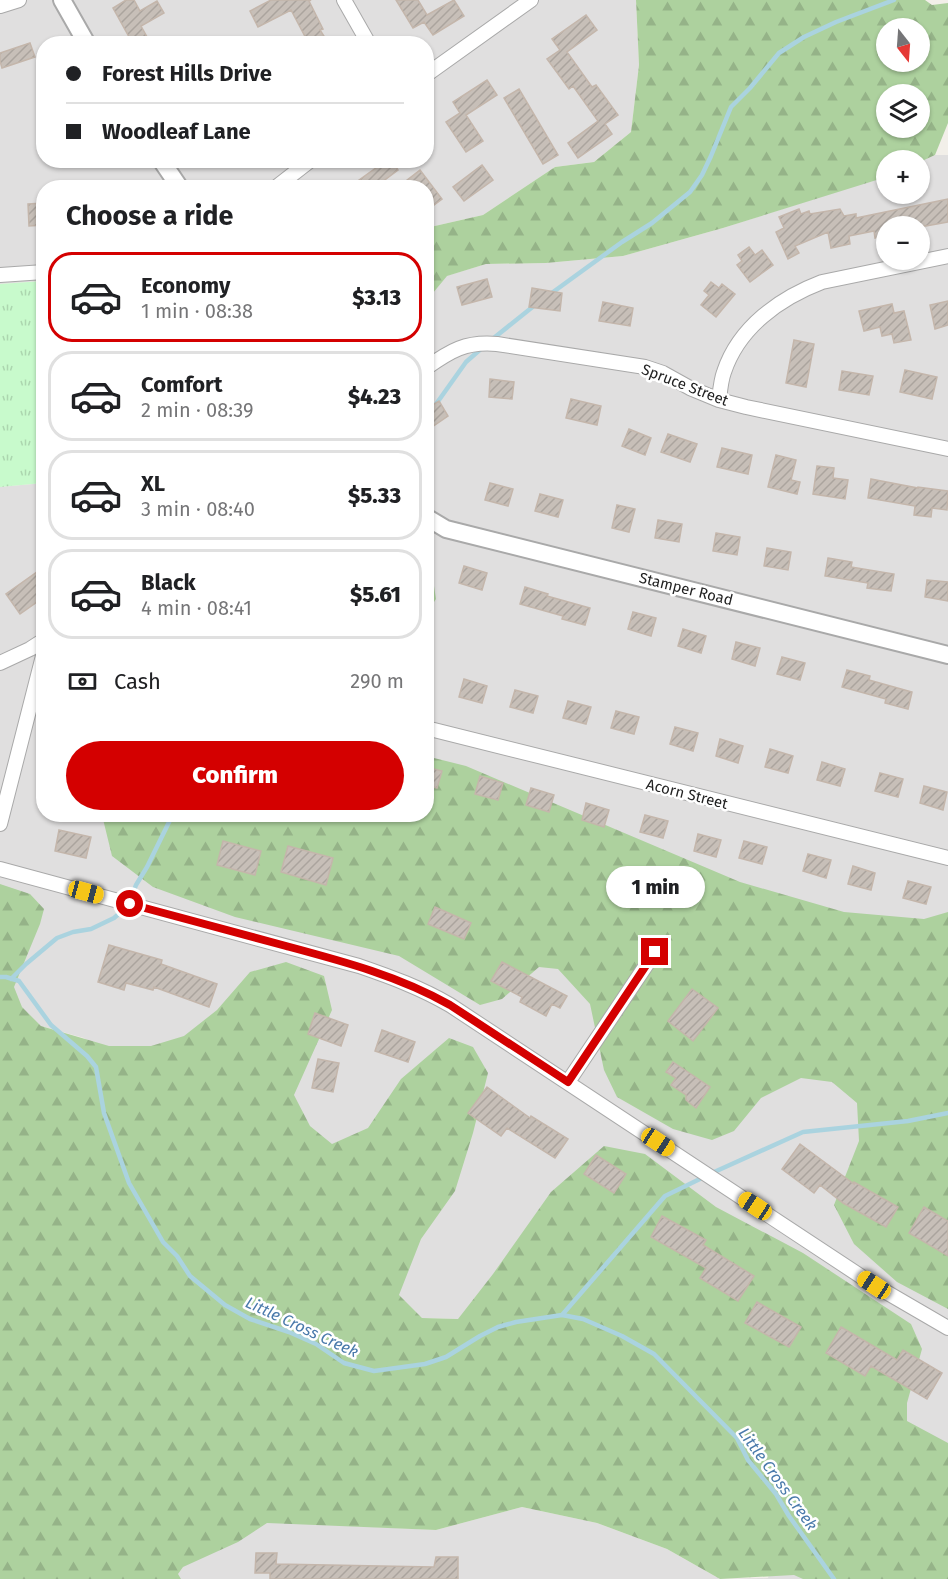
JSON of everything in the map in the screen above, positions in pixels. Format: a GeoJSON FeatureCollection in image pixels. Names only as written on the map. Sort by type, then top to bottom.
{"type":"FeatureCollection","features":[{"type":"Feature","properties":{"kind":"street"},"geometry":{"type":"LineString","coordinates":[[0,6],[19,0]]}},
{"type":"Feature","properties":{"kind":"street"},"geometry":{"type":"LineString","coordinates":[[62,0],[82,36]]}},
{"type":"Feature","properties":{"kind":"street"},"geometry":{"type":"LineString","coordinates":[[344,0],[364,36]]}},
{"type":"Feature","properties":{"kind":"street"},"geometry":{"type":"LineString","coordinates":[[434,69],[531,0]]}},
{"type":"Feature","properties":{"kind":"street"},"geometry":{"type":"LineString","coordinates":[[285,180],[301,168]]}},
{"type":"Feature","properties":{"kind":"street"},"geometry":{"type":"LineString","coordinates":[[719,400],[723,373],[742,338],[755,323],[786,298],[822,282],[948,256]]}},
{"type":"Feature","properties":{"kind":"street"},"geometry":{"type":"LineString","coordinates":[[0,275],[36,273]]}},
{"type":"Feature","properties":{"kind":"street","name":"Spruce Street"},"geometry":{"type":"LineString","coordinates":[[434,362],[458,348],[477,344],[497,344],[645,367],[663,373],[719,400],[948,449]]}},
{"type":"Feature","properties":{"kind":"street","name":"Stamper Road"},"geometry":{"type":"LineString","coordinates":[[434,522],[446,529],[948,655]]}},
{"type":"Feature","properties":{"kind":"street"},"geometry":{"type":"LineString","coordinates":[[0,663],[36,645]]}},
{"type":"Feature","properties":{"kind":"street"},"geometry":{"type":"LineString","coordinates":[[0,824],[36,683]]}},
{"type":"Feature","properties":{"kind":"street","name":"Acorn Street"},"geometry":{"type":"LineString","coordinates":[[434,730],[948,858]]}},
{"type":"Feature","properties":{"kind":"street"},"geometry":{"type":"LineString","coordinates":[[0,869],[359,966],[433,995],[874,1285],[948,1328]]}},
{"type":"Feature","properties":{"kind":"street"},"geometry":{"type":"LineString","coordinates":[[568,1082],[655,952]]}},
{"type":"Feature","properties":{"kind":"shaded area"},"geometry":{"type":"Polygon","coordinates":[[[0,0],[636,0],[639,65],[631,132],[594,162],[555,167],[483,215],[434,226],[434,180],[36,180],[36,281],[0,284],[0,0]]]}},
{"type":"Feature","properties":{"kind":"shaded area"},"geometry":{"type":"Polygon","coordinates":[[[948,155],[948,1579],[720,1579],[768,1578],[810,1435],[458,1319],[422,1318],[398,1295],[84,1038],[41,1026],[0,991],[0,487],[36,484],[36,822],[434,822],[434,292],[446,276],[486,264],[546,263],[623,256],[723,228],[876,179],[876,204],[930,204],[930,157],[948,155]]]}},
{"type":"Feature","properties":{"kind":"shaded area"},"geometry":{"type":"Polygon","coordinates":[[[522,1507],[597,1523],[667,1549],[720,1579],[0,1579],[0,1509],[436,1530],[522,1507]]]}},
{"type":"Feature","properties":{"kind":"green space"},"geometry":{"type":"Polygon","coordinates":[[[636,0],[925,0],[932,5],[948,3],[948,123],[935,155],[930,157],[930,150],[876,150],[876,180],[723,228],[623,256],[546,263],[486,264],[447,276],[434,292],[434,226],[483,215],[555,167],[594,162],[631,132],[639,65],[636,0]]]}},
{"type":"Feature","properties":{"kind":"green space"},"geometry":{"type":"Polygon","coordinates":[[[36,281],[36,484],[0,487],[0,284],[36,281]]]}},
{"type":"Feature","properties":{"kind":"green space"},"geometry":{"type":"Polygon","coordinates":[[[434,758],[466,766],[740,882],[844,912],[924,919],[948,912],[948,1309],[897,1282],[854,1244],[834,1205],[859,1141],[857,1103],[832,1082],[801,1078],[761,1098],[734,1131],[712,1140],[673,1129],[617,1097],[604,1070],[590,1004],[558,969],[539,967],[502,999],[480,1005],[399,956],[235,917],[153,887],[112,856],[104,822],[434,822],[434,758]]]}},
{"type":"Feature","properties":{"kind":"green space"},"geometry":{"type":"Polygon","coordinates":[[[0,884],[30,894],[44,909],[14,987],[22,1007],[41,1026],[109,1046],[151,1046],[184,1036],[217,1010],[250,972],[286,962],[324,976],[332,1010],[294,1095],[310,1126],[332,1144],[368,1128],[401,1079],[449,1038],[473,1047],[488,1073],[473,1133],[455,1191],[421,1239],[399,1295],[422,1318],[458,1319],[551,1192],[604,1146],[645,1154],[716,1207],[803,1253],[911,1324],[922,1349],[907,1403],[907,1421],[948,1443],[948,1579],[803,1579],[794,1575],[720,1579],[667,1549],[597,1523],[522,1507],[436,1530],[267,1523],[238,1542],[183,1567],[178,1574],[181,1579],[0,1579],[0,884]]]}},
{"type":"Feature","properties":{"kind":"building"},"geometry":{"type":"Polygon","coordinates":[[[126,0],[134,0],[140,11],[157,1],[164,13],[141,26],[147,36],[129,36],[113,8],[126,0]]]}},
{"type":"Feature","properties":{"kind":"building"},"geometry":{"type":"Polygon","coordinates":[[[271,0],[311,0],[309,1],[323,29],[320,30],[324,36],[305,36],[291,10],[258,27],[250,11],[271,0]]]}},
{"type":"Feature","properties":{"kind":"building"},"geometry":{"type":"Polygon","coordinates":[[[396,0],[418,0],[427,15],[454,0],[464,16],[433,35],[424,22],[413,28],[396,0]]]}},
{"type":"Feature","properties":{"kind":"building"},"geometry":{"type":"Polygon","coordinates":[[[586,15],[597,30],[567,52],[592,87],[596,85],[618,115],[605,124],[612,134],[578,158],[568,143],[598,121],[573,86],[569,89],[547,59],[560,50],[552,39],[586,15]]]}},
{"type":"Feature","properties":{"kind":"building"},"geometry":{"type":"Polygon","coordinates":[[[30,43],[35,57],[2,68],[0,53],[30,43]]]}},
{"type":"Feature","properties":{"kind":"building"},"geometry":{"type":"Polygon","coordinates":[[[487,80],[497,95],[466,115],[483,141],[466,152],[446,122],[460,113],[453,102],[487,80]]]}},
{"type":"Feature","properties":{"kind":"building"},"geometry":{"type":"Polygon","coordinates":[[[519,89],[558,155],[543,164],[504,98],[519,89]]]}},
{"type":"Feature","properties":{"kind":"building"},"geometry":{"type":"Polygon","coordinates":[[[482,165],[493,180],[464,201],[453,187],[482,165]]]}},
{"type":"Feature","properties":{"kind":"building"},"geometry":{"type":"Polygon","coordinates":[[[376,168],[397,168],[398,170],[385,180],[359,180],[376,168]]]}},
{"type":"Feature","properties":{"kind":"building"},"geometry":{"type":"Polygon","coordinates":[[[420,170],[428,180],[407,180],[420,170]]]}},
{"type":"Feature","properties":{"kind":"building"},"geometry":{"type":"Polygon","coordinates":[[[434,188],[442,199],[434,205],[434,188]]]}},
{"type":"Feature","properties":{"kind":"building"},"geometry":{"type":"Polygon","coordinates":[[[948,199],[948,222],[930,225],[930,216],[876,216],[876,238],[874,231],[849,236],[850,244],[831,248],[828,232],[795,246],[799,253],[788,259],[776,232],[784,228],[779,217],[799,209],[801,214],[809,211],[810,214],[840,209],[844,216],[856,214],[856,218],[948,199]]]}},
{"type":"Feature","properties":{"kind":"building"},"geometry":{"type":"Polygon","coordinates":[[[28,204],[36,204],[36,226],[29,226],[28,204]]]}},
{"type":"Feature","properties":{"kind":"building"},"geometry":{"type":"Polygon","coordinates":[[[749,247],[755,255],[762,250],[773,265],[750,282],[737,265],[742,261],[738,255],[749,247]]]}},
{"type":"Feature","properties":{"kind":"building"},"geometry":{"type":"Polygon","coordinates":[[[487,279],[492,297],[462,305],[457,287],[487,279]]]}},
{"type":"Feature","properties":{"kind":"building"},"geometry":{"type":"Polygon","coordinates":[[[711,282],[719,288],[722,284],[735,294],[716,317],[701,305],[709,295],[704,291],[711,282]]]}},
{"type":"Feature","properties":{"kind":"building"},"geometry":{"type":"Polygon","coordinates":[[[532,288],[562,293],[560,311],[529,307],[532,288]]]}},
{"type":"Feature","properties":{"kind":"building"},"geometry":{"type":"Polygon","coordinates":[[[948,301],[948,325],[935,329],[930,305],[948,301]]]}},
{"type":"Feature","properties":{"kind":"building"},"geometry":{"type":"Polygon","coordinates":[[[603,302],[633,308],[630,326],[599,321],[603,302]]]}},
{"type":"Feature","properties":{"kind":"building"},"geometry":{"type":"Polygon","coordinates":[[[892,304],[894,313],[904,311],[911,340],[894,343],[892,334],[882,336],[880,327],[864,331],[859,311],[892,304]]]}},
{"type":"Feature","properties":{"kind":"building"},"geometry":{"type":"Polygon","coordinates":[[[794,340],[814,344],[806,387],[786,383],[794,340]]]}},
{"type":"Feature","properties":{"kind":"building"},"geometry":{"type":"Polygon","coordinates":[[[905,370],[937,377],[932,399],[900,392],[905,370]]]}},
{"type":"Feature","properties":{"kind":"building"},"geometry":{"type":"Polygon","coordinates":[[[842,371],[873,376],[869,395],[839,390],[842,371]]]}},
{"type":"Feature","properties":{"kind":"building"},"geometry":{"type":"Polygon","coordinates":[[[490,379],[514,382],[512,399],[489,397],[490,379]]]}},
{"type":"Feature","properties":{"kind":"building"},"geometry":{"type":"Polygon","coordinates":[[[571,399],[601,406],[597,425],[566,418],[571,399]]]}},
{"type":"Feature","properties":{"kind":"building"},"geometry":{"type":"Polygon","coordinates":[[[439,401],[448,416],[434,426],[434,404],[439,401]]]}},
{"type":"Feature","properties":{"kind":"building"},"geometry":{"type":"Polygon","coordinates":[[[629,429],[651,438],[645,455],[622,446],[629,429]]]}},
{"type":"Feature","properties":{"kind":"building"},"geometry":{"type":"Polygon","coordinates":[[[668,434],[697,444],[690,462],[661,452],[668,434]]]}},
{"type":"Feature","properties":{"kind":"building"},"geometry":{"type":"Polygon","coordinates":[[[722,448],[752,455],[748,474],[717,467],[722,448]]]}},
{"type":"Feature","properties":{"kind":"building"},"geometry":{"type":"Polygon","coordinates":[[[776,455],[796,460],[791,480],[800,482],[797,494],[768,487],[776,455]]]}},
{"type":"Feature","properties":{"kind":"building"},"geometry":{"type":"Polygon","coordinates":[[[817,466],[834,468],[833,478],[848,480],[845,499],[813,494],[817,466]]]}},
{"type":"Feature","properties":{"kind":"building"},"geometry":{"type":"Polygon","coordinates":[[[871,479],[948,491],[947,510],[932,508],[931,517],[914,515],[915,506],[868,498],[871,479]]]}},
{"type":"Feature","properties":{"kind":"building"},"geometry":{"type":"Polygon","coordinates":[[[490,483],[513,489],[508,506],[485,500],[490,483]]]}},
{"type":"Feature","properties":{"kind":"building"},"geometry":{"type":"Polygon","coordinates":[[[540,494],[563,500],[558,517],[535,511],[540,494]]]}},
{"type":"Feature","properties":{"kind":"building"},"geometry":{"type":"Polygon","coordinates":[[[617,505],[635,509],[629,532],[612,528],[617,505]]]}},
{"type":"Feature","properties":{"kind":"building"},"geometry":{"type":"Polygon","coordinates":[[[658,520],[682,524],[679,542],[655,538],[658,520]]]}},
{"type":"Feature","properties":{"kind":"building"},"geometry":{"type":"Polygon","coordinates":[[[716,533],[740,537],[737,555],[713,551],[716,533]]]}},
{"type":"Feature","properties":{"kind":"building"},"geometry":{"type":"Polygon","coordinates":[[[767,548],[791,552],[788,570],[764,566],[767,548]]]}},
{"type":"Feature","properties":{"kind":"building"},"geometry":{"type":"Polygon","coordinates":[[[828,558],[852,562],[851,567],[894,574],[891,591],[867,588],[868,583],[825,576],[828,558]]]}},
{"type":"Feature","properties":{"kind":"building"},"geometry":{"type":"Polygon","coordinates":[[[464,566],[487,573],[482,590],[459,583],[464,566]]]}},
{"type":"Feature","properties":{"kind":"building"},"geometry":{"type":"Polygon","coordinates":[[[36,573],[36,603],[20,614],[6,594],[36,573]]]}},
{"type":"Feature","properties":{"kind":"building"},"geometry":{"type":"Polygon","coordinates":[[[927,580],[948,582],[948,601],[925,597],[927,580]]]}},
{"type":"Feature","properties":{"kind":"building"},"geometry":{"type":"Polygon","coordinates":[[[525,587],[548,594],[547,596],[590,608],[585,625],[562,619],[563,616],[520,604],[525,587]]]}},
{"type":"Feature","properties":{"kind":"building"},"geometry":{"type":"Polygon","coordinates":[[[633,612],[656,618],[651,636],[628,629],[633,612]]]}},
{"type":"Feature","properties":{"kind":"building"},"geometry":{"type":"Polygon","coordinates":[[[683,629],[706,636],[701,653],[678,646],[683,629]]]}},
{"type":"Feature","properties":{"kind":"building"},"geometry":{"type":"Polygon","coordinates":[[[736,642],[760,648],[755,666],[732,659],[736,642]]]}},
{"type":"Feature","properties":{"kind":"building"},"geometry":{"type":"Polygon","coordinates":[[[782,657],[805,663],[800,680],[777,674],[782,657]]]}},
{"type":"Feature","properties":{"kind":"building"},"geometry":{"type":"Polygon","coordinates":[[[847,670],[870,676],[869,680],[912,692],[908,709],[885,703],[886,699],[842,687],[847,670]]]}},
{"type":"Feature","properties":{"kind":"building"},"geometry":{"type":"Polygon","coordinates":[[[464,679],[487,686],[482,703],[459,697],[464,679]]]}},
{"type":"Feature","properties":{"kind":"building"},"geometry":{"type":"Polygon","coordinates":[[[515,690],[538,696],[533,713],[510,707],[515,690]]]}},
{"type":"Feature","properties":{"kind":"building"},"geometry":{"type":"Polygon","coordinates":[[[568,701],[591,707],[586,724],[563,718],[568,701]]]}},
{"type":"Feature","properties":{"kind":"building"},"geometry":{"type":"Polygon","coordinates":[[[616,711],[639,717],[634,734],[611,728],[616,711]]]}},
{"type":"Feature","properties":{"kind":"building"},"geometry":{"type":"Polygon","coordinates":[[[675,727],[698,733],[693,751],[670,744],[675,727]]]}},
{"type":"Feature","properties":{"kind":"building"},"geometry":{"type":"Polygon","coordinates":[[[720,739],[743,746],[738,763],[716,756],[720,739]]]}},
{"type":"Feature","properties":{"kind":"building"},"geometry":{"type":"Polygon","coordinates":[[[770,749],[793,756],[788,773],[765,767],[770,749]]]}},
{"type":"Feature","properties":{"kind":"building"},"geometry":{"type":"Polygon","coordinates":[[[822,762],[845,769],[840,786],[817,780],[822,762]]]}},
{"type":"Feature","properties":{"kind":"building"},"geometry":{"type":"Polygon","coordinates":[[[434,769],[442,771],[437,788],[434,787],[434,769]]]}},
{"type":"Feature","properties":{"kind":"building"},"geometry":{"type":"Polygon","coordinates":[[[880,773],[903,779],[898,797],[875,791],[880,773]]]}},
{"type":"Feature","properties":{"kind":"building"},"geometry":{"type":"Polygon","coordinates":[[[480,776],[503,783],[498,800],[475,794],[480,776]]]}},
{"type":"Feature","properties":{"kind":"building"},"geometry":{"type":"Polygon","coordinates":[[[924,786],[947,792],[943,810],[920,803],[924,786]]]}},
{"type":"Feature","properties":{"kind":"building"},"geometry":{"type":"Polygon","coordinates":[[[531,788],[554,795],[549,812],[526,805],[531,788]]]}},
{"type":"Feature","properties":{"kind":"building"},"geometry":{"type":"Polygon","coordinates":[[[586,803],[609,810],[604,827],[582,820],[586,803]]]}},
{"type":"Feature","properties":{"kind":"building"},"geometry":{"type":"Polygon","coordinates":[[[645,815],[668,821],[663,838],[640,832],[645,815]]]}},
{"type":"Feature","properties":{"kind":"building"},"geometry":{"type":"Polygon","coordinates":[[[59,830],[91,837],[86,858],[55,851],[59,830]]]}},
{"type":"Feature","properties":{"kind":"building"},"geometry":{"type":"Polygon","coordinates":[[[698,834],[721,840],[716,857],[694,851],[698,834]]]}},
{"type":"Feature","properties":{"kind":"building"},"geometry":{"type":"Polygon","coordinates":[[[223,841],[261,851],[255,875],[217,865],[223,841]]]}},
{"type":"Feature","properties":{"kind":"building"},"geometry":{"type":"Polygon","coordinates":[[[744,841],[767,847],[762,864],[739,858],[744,841]]]}},
{"type":"Feature","properties":{"kind":"building"},"geometry":{"type":"Polygon","coordinates":[[[288,846],[333,858],[326,885],[281,872],[288,846]]]}},
{"type":"Feature","properties":{"kind":"building"},"geometry":{"type":"Polygon","coordinates":[[[808,854],[831,860],[826,878],[803,871],[808,854]]]}},
{"type":"Feature","properties":{"kind":"building"},"geometry":{"type":"Polygon","coordinates":[[[853,866],[875,873],[871,890],[848,884],[853,866]]]}},
{"type":"Feature","properties":{"kind":"building"},"geometry":{"type":"Polygon","coordinates":[[[908,881],[931,887],[926,904],[903,898],[908,881]]]}},
{"type":"Feature","properties":{"kind":"building"},"geometry":{"type":"Polygon","coordinates":[[[435,907],[471,923],[464,939],[428,924],[435,907]]]}},
{"type":"Feature","properties":{"kind":"building"},"geometry":{"type":"Polygon","coordinates":[[[109,945],[162,960],[161,964],[217,984],[209,1007],[154,987],[153,990],[126,983],[124,990],[98,982],[109,945]]]}},
{"type":"Feature","properties":{"kind":"building"},"geometry":{"type":"Polygon","coordinates":[[[502,962],[567,996],[560,1008],[552,1004],[546,1016],[520,1002],[522,997],[491,981],[502,962]]]}},
{"type":"Feature","properties":{"kind":"building"},"geometry":{"type":"Polygon","coordinates":[[[692,989],[718,1008],[693,1041],[668,1021],[692,989]]]}},
{"type":"Feature","properties":{"kind":"building"},"geometry":{"type":"Polygon","coordinates":[[[315,1013],[348,1025],[341,1046],[308,1034],[315,1013]]]}},
{"type":"Feature","properties":{"kind":"building"},"geometry":{"type":"Polygon","coordinates":[[[382,1030],[415,1042],[408,1062],[375,1051],[382,1030]]]}},
{"type":"Feature","properties":{"kind":"building"},"geometry":{"type":"Polygon","coordinates":[[[318,1059],[339,1063],[333,1092],[312,1088],[318,1059]]]}},
{"type":"Feature","properties":{"kind":"building"},"geometry":{"type":"Polygon","coordinates":[[[673,1062],[710,1087],[696,1108],[686,1100],[686,1095],[671,1085],[676,1078],[666,1072],[673,1062]]]}},
{"type":"Feature","properties":{"kind":"building"},"geometry":{"type":"Polygon","coordinates":[[[487,1087],[530,1118],[531,1116],[568,1139],[555,1158],[507,1128],[501,1136],[468,1113],[487,1087]]]}},
{"type":"Feature","properties":{"kind":"building"},"geometry":{"type":"Polygon","coordinates":[[[800,1144],[854,1184],[854,1182],[898,1207],[886,1227],[843,1203],[820,1185],[814,1193],[782,1169],[800,1144]]]}},
{"type":"Feature","properties":{"kind":"building"},"geometry":{"type":"Polygon","coordinates":[[[596,1155],[626,1174],[614,1193],[584,1174],[596,1155]]]}},
{"type":"Feature","properties":{"kind":"building"},"geometry":{"type":"Polygon","coordinates":[[[924,1207],[948,1221],[948,1256],[909,1233],[924,1207]]]}},
{"type":"Feature","properties":{"kind":"building"},"geometry":{"type":"Polygon","coordinates":[[[662,1216],[706,1240],[703,1245],[754,1276],[738,1301],[700,1278],[706,1268],[651,1237],[662,1216]]]}},
{"type":"Feature","properties":{"kind":"building"},"geometry":{"type":"Polygon","coordinates":[[[757,1302],[801,1327],[789,1347],[745,1323],[757,1302]]]}},
{"type":"Feature","properties":{"kind":"building"},"geometry":{"type":"Polygon","coordinates":[[[841,1327],[897,1360],[903,1350],[942,1373],[927,1399],[871,1366],[865,1376],[826,1353],[841,1327]]]}},
{"type":"Feature","properties":{"kind":"building"},"geometry":{"type":"Polygon","coordinates":[[[256,1553],[277,1553],[276,1564],[434,1567],[436,1557],[458,1557],[458,1579],[270,1579],[270,1573],[255,1573],[256,1553]]]}},
{"type":"Feature","properties":{"kind":"waterway"},"geometry":{"type":"LineString","coordinates":[[549,295],[652,223],[690,192],[702,175],[731,107],[779,53],[804,37],[836,22],[894,0]]}},
{"type":"Feature","properties":{"kind":"waterway"},"geometry":{"type":"LineString","coordinates":[[490,341],[535,305]]}},
{"type":"Feature","properties":{"kind":"waterway"},"geometry":{"type":"LineString","coordinates":[[434,407],[466,362],[482,348]]}},
{"type":"Feature","properties":{"kind":"waterway"},"geometry":{"type":"LineString","coordinates":[[11,979],[57,938],[91,929],[114,918],[128,906],[136,885],[169,822]]}},
{"type":"Feature","properties":{"kind":"waterway","name":"Little Cross Creek"},"geometry":{"type":"LineString","coordinates":[[0,977],[19,981],[51,1025],[87,1056],[96,1067],[104,1113],[129,1183],[163,1242],[177,1256],[190,1276],[225,1305],[250,1319],[316,1344],[344,1363],[374,1371],[425,1364],[446,1357],[498,1327],[562,1315],[583,1319],[622,1336],[654,1354],[737,1438],[748,1460],[776,1494],[834,1579]]}},
{"type":"Feature","properties":{"kind":"waterway"},"geometry":{"type":"LineString","coordinates":[[712,1173],[803,1132],[908,1121],[948,1113]]}},
{"type":"Feature","properties":{"kind":"waterway"},"geometry":{"type":"LineString","coordinates":[[562,1315],[665,1196],[704,1177]]}},
{"type":"Feature","properties":{"kind":"route"},"geometry":{"type":"LineString","coordinates":[[130,904],[359,966],[406,983],[450,1005],[568,1082],[655,952]]}}]}
